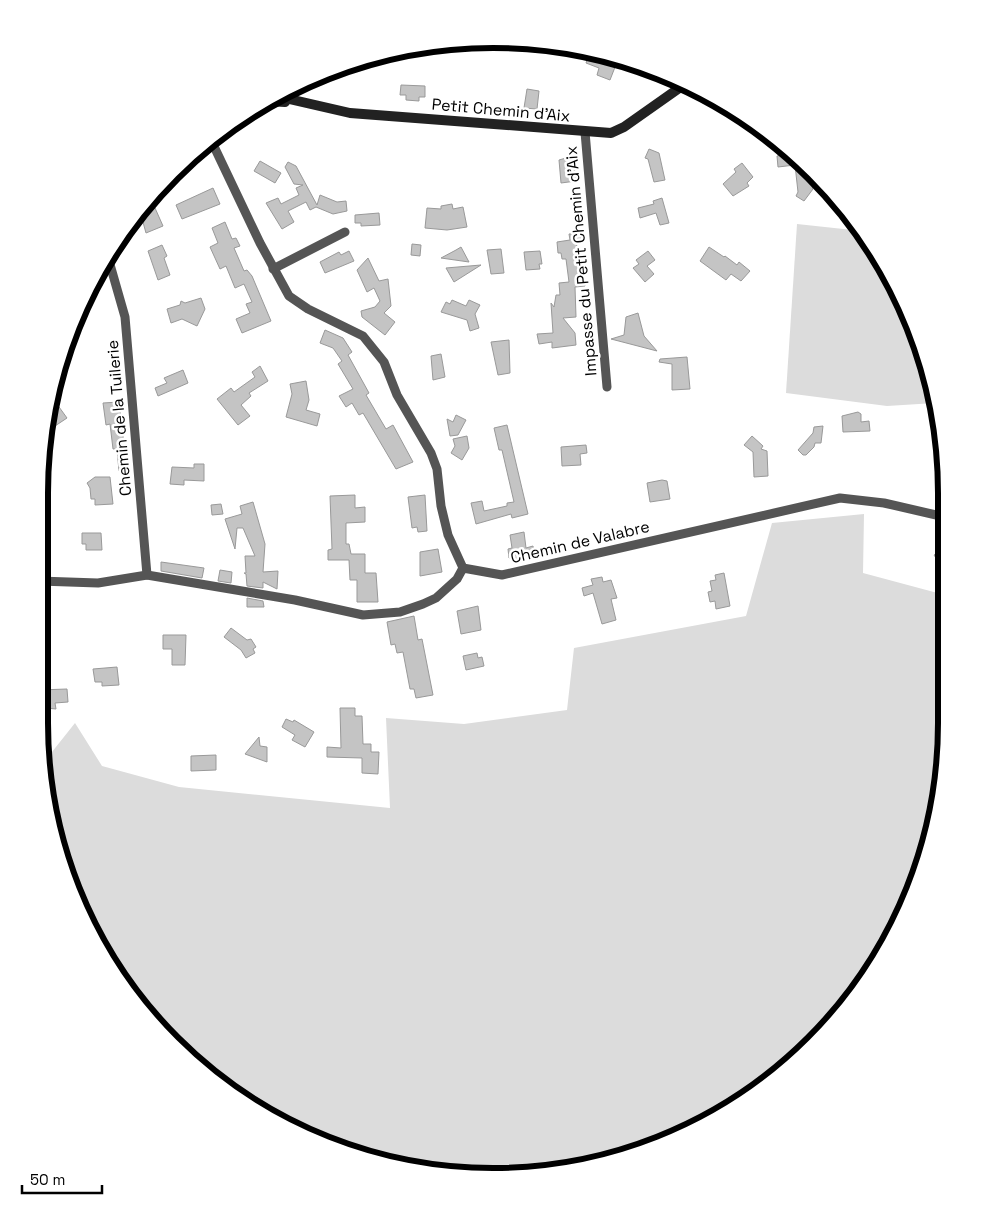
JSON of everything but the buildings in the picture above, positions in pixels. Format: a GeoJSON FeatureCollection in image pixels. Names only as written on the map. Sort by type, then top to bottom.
{"type":"FeatureCollection","features":[{"type":"Feature","properties":{"kind":"street","name":"Petit Chemin d'Aix"},"geometry":{"type":"LineString","coordinates":[[286,98],[350,113],[611,134],[679,88]]}},
{"type":"Feature","properties":{"kind":"street","name":"Petit Chemin d'Aix"},"geometry":{"type":"LineString","coordinates":[[280,101],[301,102]]}},
{"type":"Feature","properties":{"kind":"street","name":"Impasse du Petit Chemin d'Aix"},"geometry":{"type":"LineString","coordinates":[[585,132],[607,386]]}},
{"type":"Feature","properties":{"kind":"street"},"geometry":{"type":"LineString","coordinates":[[48,581],[98,583],[147,574],[286,598],[363,615],[400,612],[436,598],[457,579],[463,568],[448,535],[434,461],[397,395],[384,362],[363,336],[308,309],[289,296],[273,270],[214,146]]}},
{"type":"Feature","properties":{"kind":"street"},"geometry":{"type":"LineString","coordinates":[[273,270],[344,232]]}},
{"type":"Feature","properties":{"kind":"street","name":"Chemin de la Tuilerie"},"geometry":{"type":"LineString","coordinates":[[110,265],[125,316],[147,574]]}},
{"type":"Feature","properties":{"kind":"street","name":"Chemin de Valabre"},"geometry":{"type":"LineString","coordinates":[[463,568],[502,575],[840,498],[884,503],[938,515]]}},
{"type":"Feature","properties":{"kind":"shaded area"},"geometry":{"type":"Polygon","coordinates":[[[797,224],[852,230],[878,270],[904,322],[914,349],[928,403],[887,406],[786,393],[797,224]]]}},
{"type":"Feature","properties":{"kind":"shaded area"},"geometry":{"type":"Polygon","coordinates":[[[864,514],[863,573],[938,593],[937,752],[929,809],[914,866],[904,893],[878,945],[863,970],[827,1016],[786,1057],[740,1093],[689,1122],[663,1134],[636,1144],[579,1159],[522,1167],[492,1168],[434,1164],[406,1159],[349,1144],[322,1134],[296,1122],[245,1093],[199,1057],[178,1037],[158,1016],[122,970],[93,919],[81,893],[71,866],[56,809],[48,756],[75,723],[102,766],[179,787],[390,808],[386,718],[464,724],[567,710],[574,648],[746,616],[772,523],[864,514]]]}}]}
